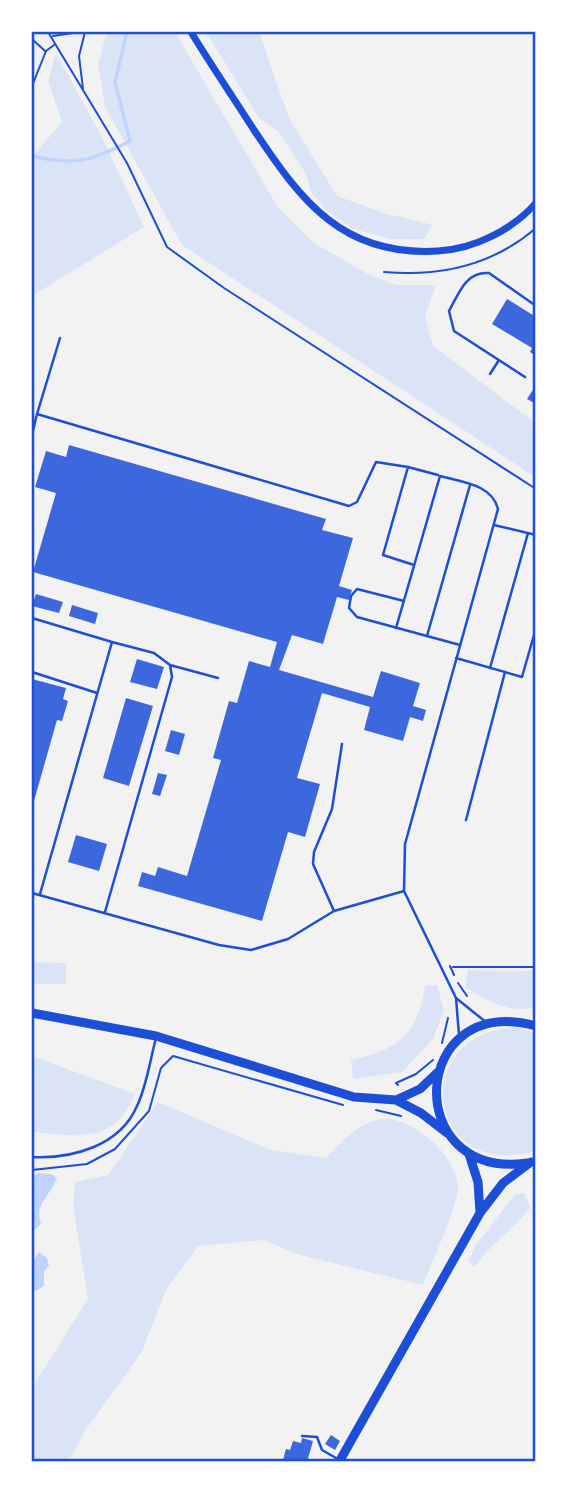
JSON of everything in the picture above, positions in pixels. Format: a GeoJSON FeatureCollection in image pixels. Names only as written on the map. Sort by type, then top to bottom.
{"type":"FeatureCollection","features":[{"type":"Feature","properties":{"kind":"main road"},"geometry":{"type":"LineString","coordinates":[[32,1013],[156,1037],[354,1097],[401,1099],[420,1089],[438,1072]]}},
{"type":"Feature","properties":{"kind":"main road"},"geometry":{"type":"LineString","coordinates":[[448,1134],[437,1108],[435,1090],[438,1072],[447,1053],[460,1039],[487,1023],[515,1021],[536,1026]]}},
{"type":"Feature","properties":{"kind":"main road"},"geometry":{"type":"LineString","coordinates":[[401,1099],[448,1134],[469,1154],[495,1164],[533,1161]]}},
{"type":"Feature","properties":{"kind":"main road"},"geometry":{"type":"LineString","coordinates":[[469,1154],[478,1182],[480,1213]]}},
{"type":"Feature","properties":{"kind":"main road"},"geometry":{"type":"LineString","coordinates":[[340,1461],[480,1213],[503,1183],[533,1161]]}},
{"type":"Feature","properties":{"kind":"street"},"geometry":{"type":"LineString","coordinates":[[191,32],[282,173],[320,214],[356,239],[401,249],[445,250],[470,245],[499,232],[536,203]]}},
{"type":"Feature","properties":{"kind":"lane"},"geometry":{"type":"LineString","coordinates":[[525,377],[454,331],[449,311],[467,280],[480,272],[489,273],[536,306]]}},
{"type":"Feature","properties":{"kind":"lane"},"geometry":{"type":"LineString","coordinates":[[32,435],[60,338]]}},
{"type":"Feature","properties":{"kind":"lane"},"geometry":{"type":"LineString","coordinates":[[490,374],[499,360]]}},
{"type":"Feature","properties":{"kind":"lane"},"geometry":{"type":"LineString","coordinates":[[37,414],[349,506],[357,502],[376,462],[408,467],[470,485],[485,490],[496,500],[494,525],[405,844],[404,891],[456,998],[460,1039]]}},
{"type":"Feature","properties":{"kind":"lane"},"geometry":{"type":"LineString","coordinates":[[408,467],[383,555],[414,565]]}},
{"type":"Feature","properties":{"kind":"lane"},"geometry":{"type":"LineString","coordinates":[[396,628],[440,476]]}},
{"type":"Feature","properties":{"kind":"lane"},"geometry":{"type":"LineString","coordinates":[[427,636],[470,485]]}},
{"type":"Feature","properties":{"kind":"lane"},"geometry":{"type":"LineString","coordinates":[[494,525],[536,535]]}},
{"type":"Feature","properties":{"kind":"lane"},"geometry":{"type":"LineString","coordinates":[[490,668],[528,533]]}},
{"type":"Feature","properties":{"kind":"lane"},"geometry":{"type":"LineString","coordinates":[[404,601],[357,589],[349,608],[357,617],[460,646]]}},
{"type":"Feature","properties":{"kind":"lane"},"geometry":{"type":"LineString","coordinates":[[32,618],[154,653],[170,665],[218,678]]}},
{"type":"Feature","properties":{"kind":"lane"},"geometry":{"type":"LineString","coordinates":[[456,658],[522,677],[536,628]]}},
{"type":"Feature","properties":{"kind":"lane"},"geometry":{"type":"LineString","coordinates":[[40,894],[112,642]]}},
{"type":"Feature","properties":{"kind":"lane"},"geometry":{"type":"LineString","coordinates":[[104,912],[172,677],[170,665]]}},
{"type":"Feature","properties":{"kind":"lane"},"geometry":{"type":"LineString","coordinates":[[32,672],[97,693]]}},
{"type":"Feature","properties":{"kind":"lane"},"geometry":{"type":"LineString","coordinates":[[466,820],[505,672]]}},
{"type":"Feature","properties":{"kind":"lane"},"geometry":{"type":"LineString","coordinates":[[334,911],[313,864],[313,852],[332,809],[342,744]]}},
{"type":"Feature","properties":{"kind":"lane"},"geometry":{"type":"LineString","coordinates":[[32,892],[219,946],[251,950],[288,939],[334,911],[404,891]]}},
{"type":"Feature","properties":{"kind":"lane"},"geometry":{"type":"LineString","coordinates":[[456,998],[487,1023]]}},
{"type":"Feature","properties":{"kind":"lane"},"geometry":{"type":"LineString","coordinates":[[33,1158],[89,1151],[121,1130],[136,1109],[141,1096],[156,1037]]}},
{"type":"Feature","properties":{"kind":"lane"},"geometry":{"type":"LineString","coordinates":[[302,1436],[317,1437],[322,1451],[340,1461]]}},
{"type":"Feature","properties":{"kind":"path"},"geometry":{"type":"LineString","coordinates":[[48,32],[127,163],[167,247],[224,288],[536,489]]}},
{"type":"Feature","properties":{"kind":"path"},"geometry":{"type":"LineString","coordinates":[[52,36],[80,32]]}},
{"type":"Feature","properties":{"kind":"path"},"geometry":{"type":"LineString","coordinates":[[84,93],[79,56],[85,32]]}},
{"type":"Feature","properties":{"kind":"path"},"geometry":{"type":"LineString","coordinates":[[32,39],[46,51]]}},
{"type":"Feature","properties":{"kind":"path"},"geometry":{"type":"LineString","coordinates":[[32,86],[46,51],[56,44]]}},
{"type":"Feature","properties":{"kind":"path"},"geometry":{"type":"LineString","coordinates":[[384,272],[421,273],[469,266],[515,244],[536,228]]}},
{"type":"Feature","properties":{"kind":"path"},"geometry":{"type":"LineString","coordinates":[[440,965],[536,967]]}},
{"type":"Feature","properties":{"kind":"path"},"geometry":{"type":"LineString","coordinates":[[450,966],[469,1001],[467,1007]]}},
{"type":"Feature","properties":{"kind":"path"},"geometry":{"type":"LineString","coordinates":[[440,1048],[448,1019],[457,1013]]}},
{"type":"Feature","properties":{"kind":"path"},"geometry":{"type":"LineString","coordinates":[[32,1170],[87,1164],[116,1149],[149,1111],[161,1068],[173,1056],[333,1105],[353,1106]]}},
{"type":"Feature","properties":{"kind":"path"},"geometry":{"type":"LineString","coordinates":[[375,1110],[401,1116],[401,1099],[396,1083],[416,1074],[435,1059]]}},
{"type":"Feature","properties":{"kind":"shaded area"},"geometry":{"type":"Polygon","coordinates":[[[107,32],[175,32],[277,206],[314,243],[366,273],[396,285],[436,285],[425,316],[433,346],[535,423],[535,477],[182,245],[105,107],[98,64],[107,32]]]}},
{"type":"Feature","properties":{"kind":"shaded area"},"geometry":{"type":"Polygon","coordinates":[[[206,32],[259,32],[289,118],[337,196],[384,213],[433,225],[424,239],[391,239],[354,229],[327,211],[311,192],[306,174],[279,132],[259,118],[206,32]]]}},
{"type":"Feature","properties":{"kind":"shaded area"},"geometry":{"type":"Polygon","coordinates":[[[56,53],[102,137],[144,227],[32,296],[32,157],[62,122],[48,81],[56,53]]]}},
{"type":"Feature","properties":{"kind":"shaded area"},"geometry":{"type":"Polygon","coordinates":[[[32,962],[66,963],[66,984],[32,984],[32,962]]]}},
{"type":"Feature","properties":{"kind":"shaded area"},"geometry":{"type":"Polygon","coordinates":[[[468,970],[535,971],[535,1008],[516,1009],[481,997],[465,987],[468,970]]]}},
{"type":"Feature","properties":{"kind":"shaded area"},"geometry":{"type":"Polygon","coordinates":[[[437,985],[444,1010],[433,1039],[402,1072],[353,1079],[351,1060],[382,1051],[403,1038],[417,1017],[425,986],[437,985]]]}},
{"type":"Feature","properties":{"kind":"shaded area"},"geometry":{"type":"Polygon","coordinates":[[[515,1027],[535,1033],[535,1151],[499,1155],[472,1146],[453,1128],[444,1104],[445,1078],[457,1054],[480,1036],[515,1027]]]}},
{"type":"Feature","properties":{"kind":"shaded area"},"geometry":{"type":"Polygon","coordinates":[[[32,1056],[135,1094],[116,1122],[93,1134],[32,1132],[32,1056]]]}},
{"type":"Feature","properties":{"kind":"shaded area"},"geometry":{"type":"Polygon","coordinates":[[[158,1102],[271,1150],[326,1158],[365,1124],[382,1119],[407,1124],[432,1141],[451,1165],[457,1177],[458,1189],[453,1210],[423,1285],[300,1255],[264,1240],[198,1246],[166,1290],[141,1353],[85,1431],[69,1461],[32,1461],[32,1388],[88,1299],[73,1205],[75,1182],[108,1175],[158,1102]]]}},
{"type":"Feature","properties":{"kind":"shaded area"},"geometry":{"type":"Polygon","coordinates":[[[524,1193],[530,1208],[475,1266],[468,1262],[476,1245],[515,1194],[524,1193]]]}},
{"type":"Feature","properties":{"kind":"water"},"geometry":{"type":"Polygon","coordinates":[[[38,1173],[51,1174],[57,1178],[41,1205],[41,1224],[32,1232],[32,1177],[38,1173]]]}},
{"type":"Feature","properties":{"kind":"water"},"geometry":{"type":"Polygon","coordinates":[[[39,1252],[47,1258],[49,1266],[44,1271],[44,1286],[36,1291],[32,1288],[32,1262],[39,1252]]]}},
{"type":"Feature","properties":{"kind":"building"},"geometry":{"type":"Polygon","coordinates":[[[507,299],[536,317],[536,356],[530,352],[532,348],[492,324],[507,299]]]}},
{"type":"Feature","properties":{"kind":"building"},"geometry":{"type":"Polygon","coordinates":[[[536,385],[536,404],[527,399],[536,385]]]}},
{"type":"Feature","properties":{"kind":"building"},"geometry":{"type":"Polygon","coordinates":[[[69,445],[326,519],[322,530],[353,538],[339,586],[352,590],[349,600],[337,597],[323,644],[292,635],[279,670],[373,697],[381,671],[420,683],[413,706],[426,710],[423,721],[410,717],[403,741],[364,730],[370,707],[322,693],[297,778],[320,784],[305,837],[288,832],[262,921],[138,886],[142,872],[155,876],[158,867],[187,876],[221,760],[213,758],[229,701],[237,703],[249,661],[270,667],[277,642],[33,572],[56,493],[35,487],[46,451],[66,457],[69,445]]]}},
{"type":"Feature","properties":{"kind":"building"},"geometry":{"type":"Polygon","coordinates":[[[36,594],[63,602],[59,613],[32,606],[36,594]]]}},
{"type":"Feature","properties":{"kind":"building"},"geometry":{"type":"Polygon","coordinates":[[[72,605],[98,613],[95,624],[69,616],[72,605]]]}},
{"type":"Feature","properties":{"kind":"building"},"geometry":{"type":"Polygon","coordinates":[[[137,659],[164,667],[157,689],[130,682],[137,659]]]}},
{"type":"Feature","properties":{"kind":"building"},"geometry":{"type":"Polygon","coordinates":[[[32,679],[66,688],[63,699],[68,701],[62,721],[57,720],[32,808],[32,679]]]}},
{"type":"Feature","properties":{"kind":"building"},"geometry":{"type":"Polygon","coordinates":[[[126,698],[153,706],[129,786],[103,778],[126,698]]]}},
{"type":"Feature","properties":{"kind":"building"},"geometry":{"type":"Polygon","coordinates":[[[171,730],[185,734],[179,755],[165,751],[171,730]]]}},
{"type":"Feature","properties":{"kind":"building"},"geometry":{"type":"Polygon","coordinates":[[[158,773],[167,775],[160,796],[152,794],[158,773]]]}},
{"type":"Feature","properties":{"kind":"building"},"geometry":{"type":"Polygon","coordinates":[[[76,835],[107,844],[99,871],[68,862],[76,835]]]}},
{"type":"Feature","properties":{"kind":"building"},"geometry":{"type":"Polygon","coordinates":[[[331,1435],[340,1441],[335,1450],[325,1444],[331,1435]]]}},
{"type":"Feature","properties":{"kind":"building"},"geometry":{"type":"Polygon","coordinates":[[[302,1438],[313,1441],[307,1462],[283,1460],[286,1449],[290,1450],[293,1441],[301,1443],[302,1438]]]}},
{"type":"Feature","properties":{"kind":"waterway"},"geometry":{"type":"LineString","coordinates":[[32,156],[60,161],[82,160],[130,141],[115,82],[127,32]]}}]}
